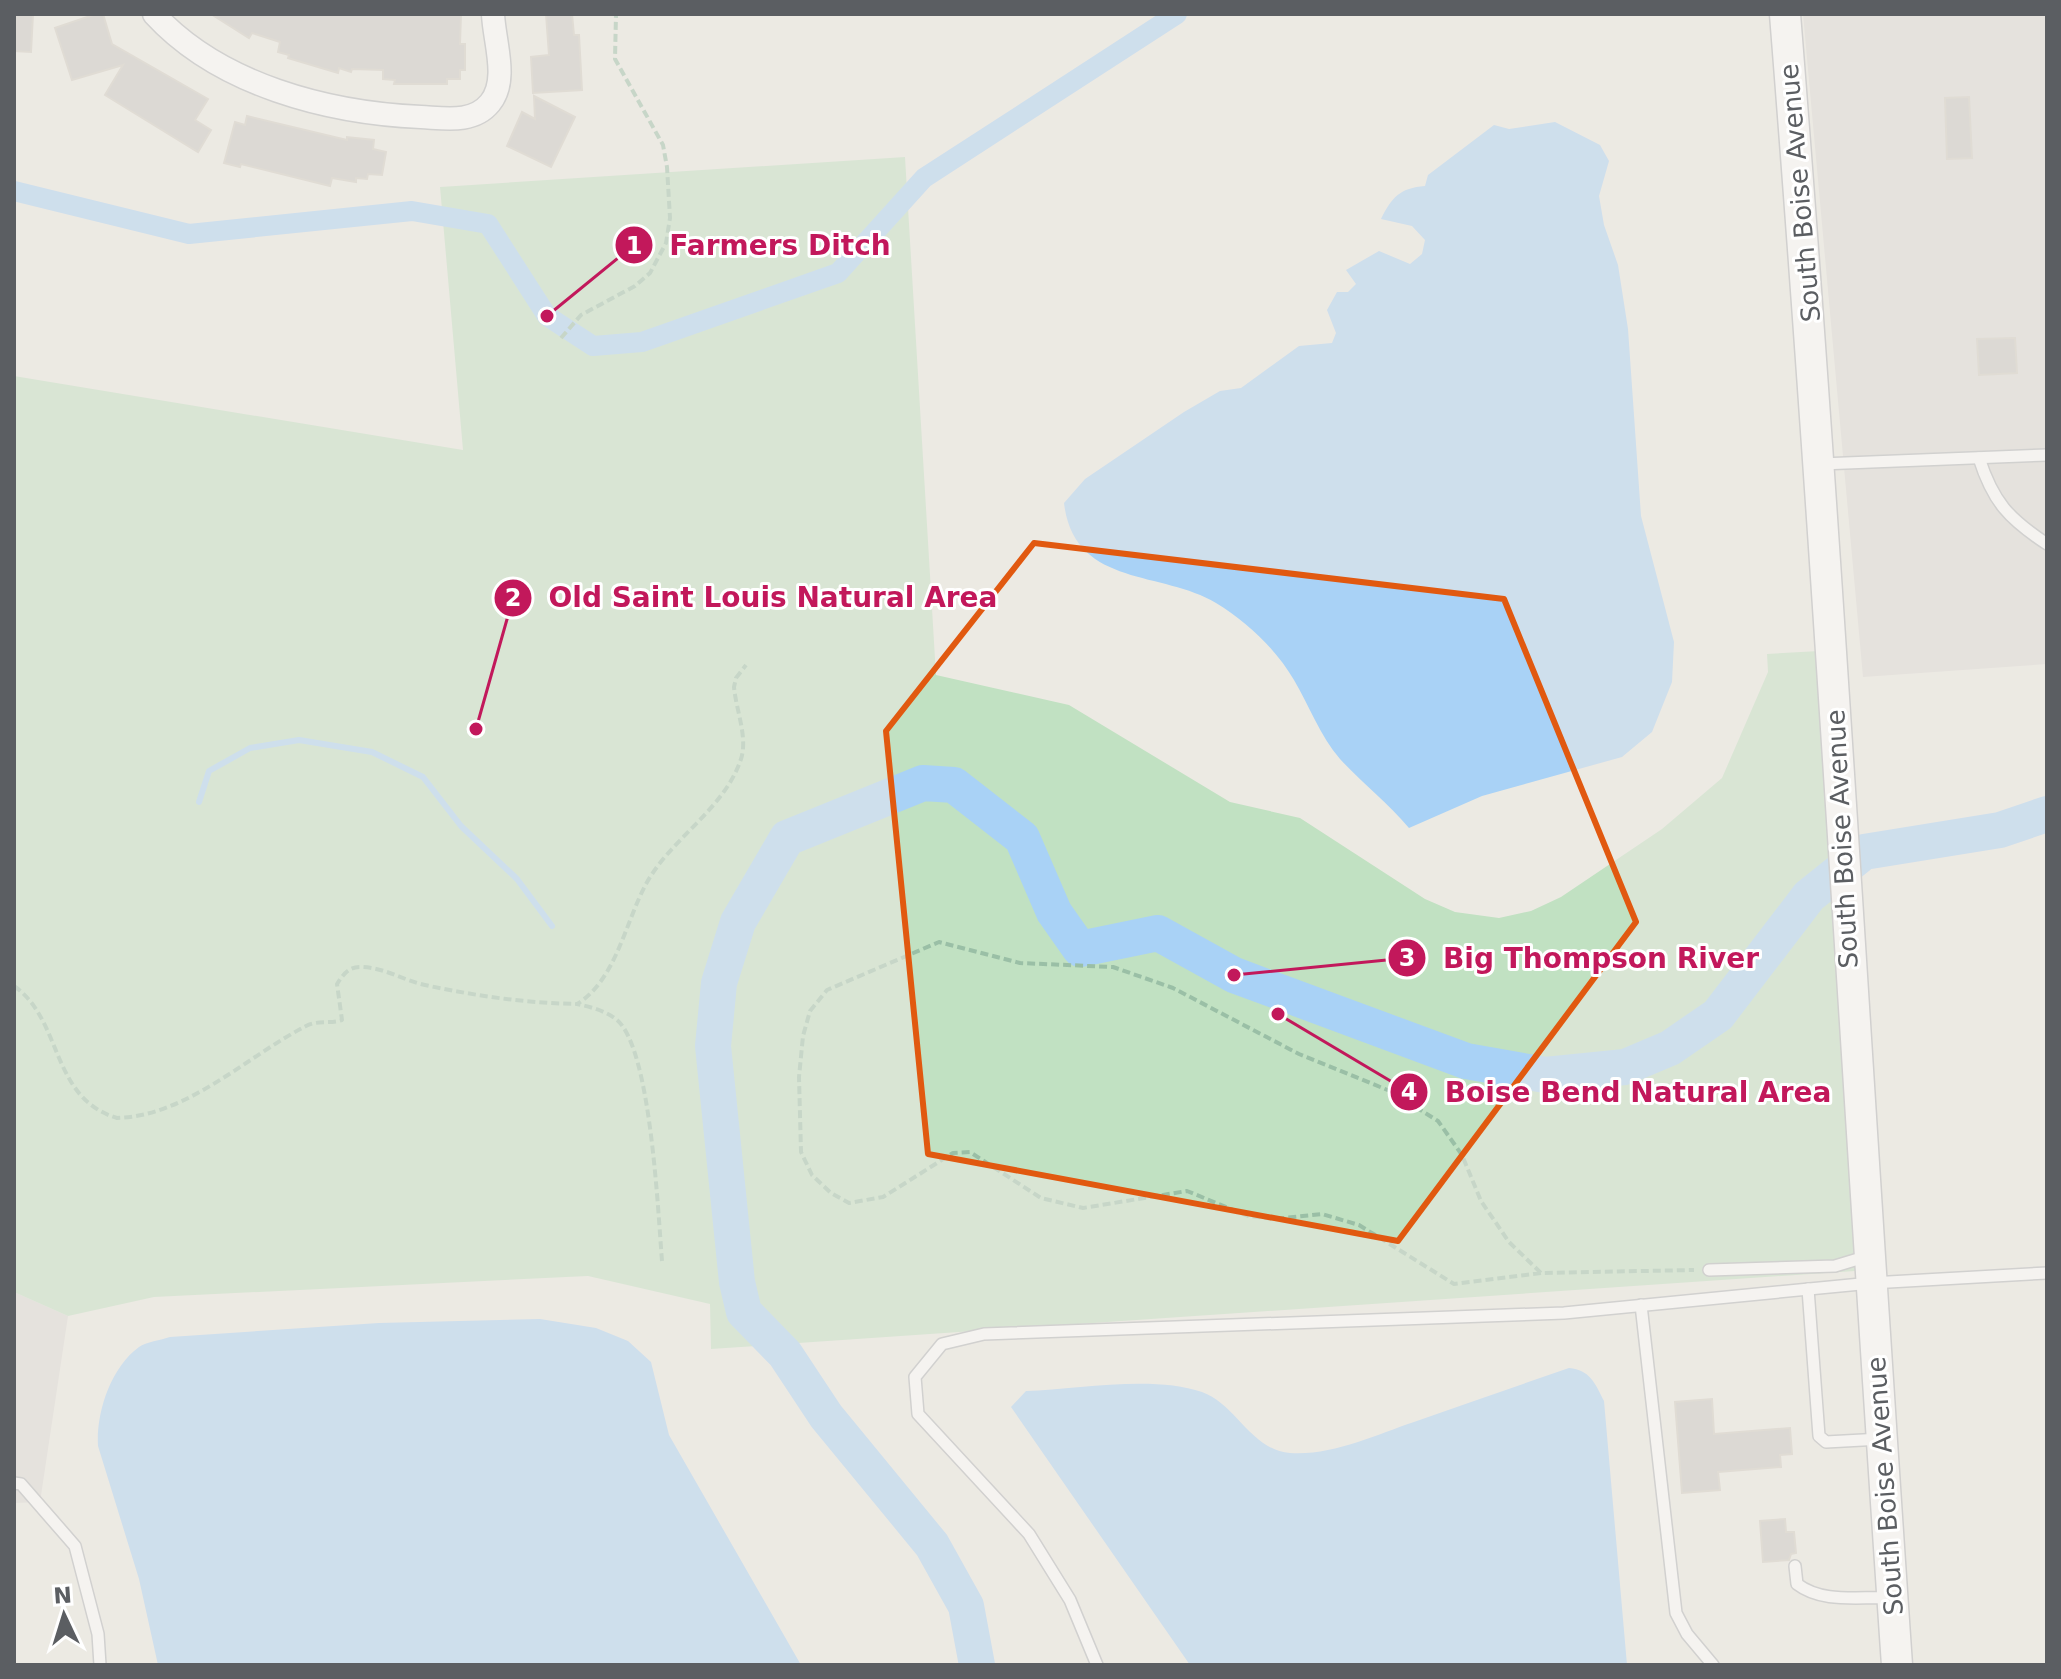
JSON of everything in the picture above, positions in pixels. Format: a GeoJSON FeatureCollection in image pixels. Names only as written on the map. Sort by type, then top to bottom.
{"type":"FeatureCollection","features":[{"type":"Feature","properties":{"kind":"main road","name":"South Boise Avenue"},"geometry":{"type":"LineString","coordinates":[[1785,14],[1821,464],[1845,902],[1897,1665]]}},
{"type":"Feature","properties":{"kind":"street"},"geometry":{"type":"LineString","coordinates":[[154,14],[192,49],[263,85],[365,112],[464,118],[485,108],[498,88],[500,74],[493,14]]}},
{"type":"Feature","properties":{"kind":"lane"},"geometry":{"type":"LineString","coordinates":[[1821,464],[2047,455]]}},
{"type":"Feature","properties":{"kind":"lane"},"geometry":{"type":"LineString","coordinates":[[1979,458],[1989,490],[2004,511],[2047,544]]}},
{"type":"Feature","properties":{"kind":"lane"},"geometry":{"type":"LineString","coordinates":[[1709,1270],[1835,1266],[2047,1273]]}},
{"type":"Feature","properties":{"kind":"lane"},"geometry":{"type":"LineString","coordinates":[[1097,1665],[1070,1600],[1029,1534],[918,1414],[915,1377],[942,1344],[984,1334],[1564,1313],[1808,1289],[1870,1269]]}},
{"type":"Feature","properties":{"kind":"lane"},"geometry":{"type":"LineString","coordinates":[[1808,1289],[1819,1436],[1826,1442],[1882,1439]]}},
{"type":"Feature","properties":{"kind":"lane"},"geometry":{"type":"LineString","coordinates":[[1641,1305],[1676,1613],[1687,1634],[1713,1665]]}},
{"type":"Feature","properties":{"kind":"lane"},"geometry":{"type":"LineString","coordinates":[[14,1483],[21,1484],[75,1546],[98,1634],[100,1665]]}},
{"type":"Feature","properties":{"kind":"lane"},"geometry":{"type":"LineString","coordinates":[[1795,1566],[1797,1584],[1809,1594],[1821,1597],[1892,1598]]}},
{"type":"Feature","properties":{"kind":"path"},"geometry":{"type":"LineString","coordinates":[[561,338],[581,315],[635,286],[650,273],[666,243],[670,191],[663,145],[615,59],[616,14]]}},
{"type":"Feature","properties":{"kind":"path"},"geometry":{"type":"LineString","coordinates":[[577,1004],[592,995],[645,885],[667,853],[709,810],[734,777],[743,755],[734,687],[736,678],[746,665]]}},
{"type":"Feature","properties":{"kind":"path"},"geometry":{"type":"LineString","coordinates":[[1541,1273],[1509,1242],[1481,1201],[1462,1155],[1438,1121],[1390,1091],[1299,1054],[1173,988],[1113,967],[1020,963],[939,942],[827,990],[810,1011],[803,1036],[799,1077],[801,1152],[812,1175],[831,1193],[849,1203],[883,1197],[953,1153],[970,1152],[1041,1198],[1083,1208],[1187,1191],[1248,1216],[1275,1219],[1322,1214],[1359,1225],[1454,1284],[1541,1273],[1709,1270]]}},
{"type":"Feature","properties":{"kind":"path"},"geometry":{"type":"LineString","coordinates":[[14,986],[39,1014],[74,1091],[117,1118],[152,1111],[188,1097],[309,1024],[342,1020],[337,984],[344,973],[356,967],[375,968],[420,984],[516,1003],[577,1004],[596,1008],[616,1019],[628,1032],[649,1108],[662,1261]]}},
{"type":"Feature","properties":{"kind":"highlighted area"},"geometry":{"type":"Polygon","coordinates":[[[1034,543],[1504,599],[1636,922],[1398,1241],[928,1154],[886,731],[1034,543]]]}},
{"type":"Feature","properties":{"kind":"shaded area"},"geometry":{"type":"Polygon","coordinates":[[[1803,14],[2047,14],[2047,664],[1863,677],[1803,14]]]}},
{"type":"Feature","properties":{"kind":"shaded area"},"geometry":{"type":"Polygon","coordinates":[[[14,1292],[68,1316],[40,1502],[14,1503],[14,1292]]]}},
{"type":"Feature","properties":{"kind":"green space"},"geometry":{"type":"Polygon","coordinates":[[[905,157],[936,675],[1069,705],[1230,802],[1300,818],[1425,899],[1455,912],[1499,918],[1531,911],[1561,897],[1662,829],[1722,778],[1768,672],[1767,654],[1819,651],[1855,1271],[711,1349],[710,1304],[588,1276],[154,1297],[68,1316],[14,1292],[14,376],[463,450],[440,187],[905,157]]]}},
{"type":"Feature","properties":{"kind":"water"},"geometry":{"type":"Polygon","coordinates":[[[1555,122],[1600,145],[1609,161],[1599,196],[1604,225],[1618,265],[1628,329],[1641,516],[1674,642],[1672,682],[1652,732],[1622,757],[1482,796],[1409,828],[1333,750],[1286,668],[1260,637],[1216,603],[1102,563],[1084,550],[1071,530],[1064,503],[1085,479],[1184,412],[1220,391],[1241,388],[1299,346],[1332,343],[1336,333],[1327,310],[1337,292],[1348,292],[1356,284],[1346,270],[1379,251],[1410,264],[1422,254],[1425,240],[1412,226],[1381,219],[1398,195],[1425,186],[1428,175],[1494,125],[1509,129],[1555,122]]]}},
{"type":"Feature","properties":{"kind":"water"},"geometry":{"type":"Polygon","coordinates":[[[540,1319],[596,1328],[628,1341],[651,1362],[669,1435],[801,1665],[158,1665],[139,1579],[98,1446],[102,1406],[113,1379],[129,1356],[142,1345],[170,1337],[379,1323],[540,1319]]]}},
{"type":"Feature","properties":{"kind":"water"},"geometry":{"type":"Polygon","coordinates":[[[1569,1368],[1587,1375],[1604,1401],[1627,1665],[1190,1665],[1011,1407],[1026,1391],[1115,1384],[1183,1387],[1214,1398],[1254,1436],[1276,1450],[1306,1453],[1353,1444],[1569,1368]]]}},
{"type":"Feature","properties":{"kind":"building"},"geometry":{"type":"Polygon","coordinates":[[[14,14],[33,14],[31,52],[14,51],[14,14]]]}},
{"type":"Feature","properties":{"kind":"building"},"geometry":{"type":"Polygon","coordinates":[[[103,14],[112,44],[208,99],[195,120],[211,130],[198,152],[105,95],[123,65],[72,80],[55,28],[103,14]]]}},
{"type":"Feature","properties":{"kind":"building"},"geometry":{"type":"Polygon","coordinates":[[[211,14],[461,14],[460,44],[465,44],[465,70],[460,70],[460,79],[447,79],[447,84],[394,84],[395,80],[383,79],[383,70],[352,69],[351,72],[339,68],[338,73],[288,58],[289,55],[278,52],[280,42],[252,33],[249,38],[211,14]]]}},
{"type":"Feature","properties":{"kind":"building"},"geometry":{"type":"Polygon","coordinates":[[[546,14],[572,14],[574,35],[579,35],[582,90],[533,93],[531,57],[549,55],[546,14]]]}},
{"type":"Feature","properties":{"kind":"building"},"geometry":{"type":"Polygon","coordinates":[[[534,96],[575,117],[551,167],[507,146],[522,112],[535,119],[534,96]]]}},
{"type":"Feature","properties":{"kind":"building"},"geometry":{"type":"Polygon","coordinates":[[[1969,97],[1972,158],[1947,159],[1945,98],[1969,97]]]}},
{"type":"Feature","properties":{"kind":"building"},"geometry":{"type":"Polygon","coordinates":[[[247,116],[347,140],[347,137],[374,140],[373,149],[386,152],[382,175],[368,174],[367,179],[356,178],[356,182],[332,178],[330,186],[241,164],[240,167],[224,163],[235,122],[245,125],[247,116]]]}},
{"type":"Feature","properties":{"kind":"building"},"geometry":{"type":"Polygon","coordinates":[[[2015,338],[2017,373],[1979,375],[1977,339],[2015,338]]]}},
{"type":"Feature","properties":{"kind":"building"},"geometry":{"type":"Polygon","coordinates":[[[1712,1399],[1714,1434],[1790,1428],[1792,1454],[1780,1455],[1781,1467],[1718,1472],[1720,1490],[1682,1493],[1675,1402],[1712,1399]]]}},
{"type":"Feature","properties":{"kind":"building"},"geometry":{"type":"Polygon","coordinates":[[[1785,1519],[1786,1532],[1794,1532],[1796,1553],[1791,1554],[1789,1560],[1763,1562],[1760,1521],[1785,1519]]]}},
{"type":"Feature","properties":{"kind":"waterway"},"geometry":{"type":"LineString","coordinates":[[14,191],[189,234],[412,211],[488,224],[547,316],[593,346],[642,342],[838,273],[924,178],[1177,14]]}},
{"type":"Feature","properties":{"kind":"waterway"},"geometry":{"type":"LineString","coordinates":[[199,802],[209,771],[250,748],[299,740],[372,752],[423,777],[461,826],[517,879],[552,926]]}},
{"type":"Feature","properties":{"kind":"waterway"},"geometry":{"type":"LineString","coordinates":[[977,1665],[966,1606],[932,1545],[826,1416],[785,1354],[744,1312],[737,1282],[713,1046],[719,983],[738,922],[787,838],[923,783],[954,785],[1022,838],[1054,912],[1080,949],[1158,933],[1234,975],[1466,1061],[1545,1075],[1625,1067],[1670,1048],[1718,1015],[1809,896],[1864,852],[2000,830],[2047,814]]}},
{"type":"Feature","properties":{"kind":"place","name":"Farmers Ditch"},"geometry":{"type":"Point","coordinates":[547,316]}},
{"type":"Feature","properties":{"kind":"place","name":"Old Saint Louis Natural Area"},"geometry":{"type":"Point","coordinates":[476,729]}},
{"type":"Feature","properties":{"kind":"place","name":"Big Thompson River"},"geometry":{"type":"Point","coordinates":[1234,975]}},
{"type":"Feature","properties":{"kind":"place","name":"Boise Bend Natural Area"},"geometry":{"type":"Point","coordinates":[1278,1014]}}]}
